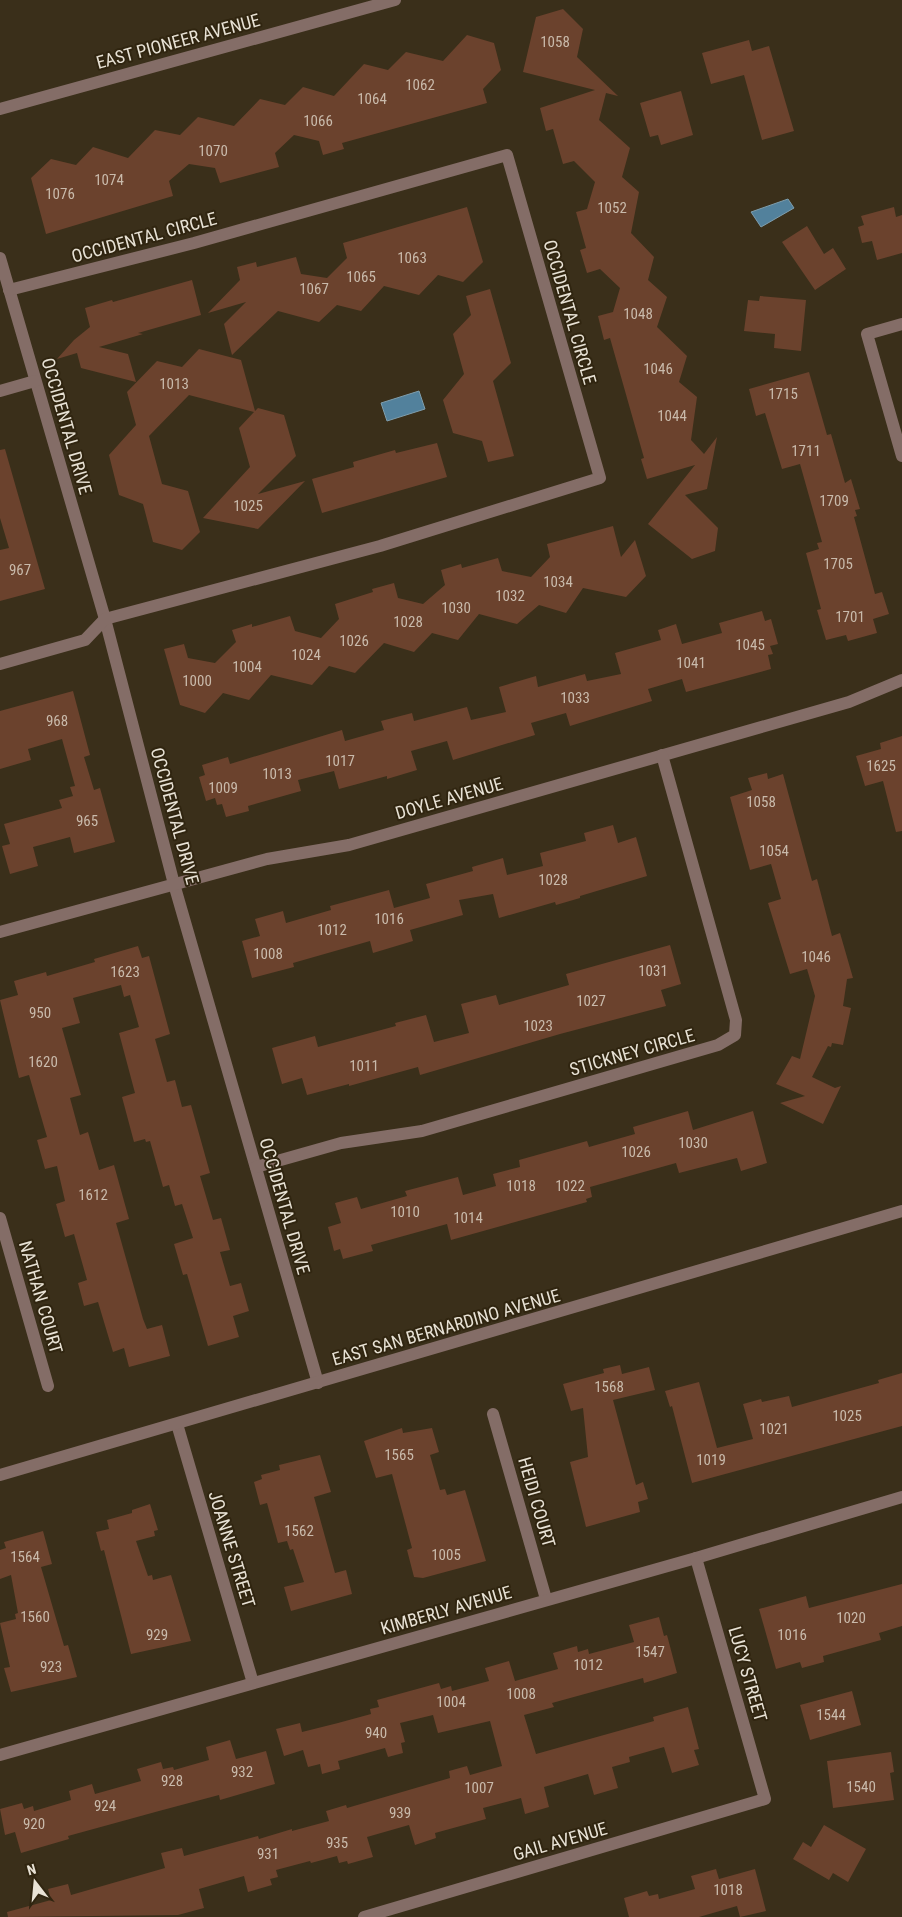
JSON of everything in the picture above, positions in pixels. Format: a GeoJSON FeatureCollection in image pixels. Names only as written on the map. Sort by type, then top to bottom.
{"type":"FeatureCollection","features":[{"type":"Feature","properties":{"kind":"street","name":"EAST PIONEER AVENUE"},"geometry":{"type":"LineString","coordinates":[[0,108],[395,0]]}},
{"type":"Feature","properties":{"kind":"street","name":"OCCIDENTAL CIRCLE"},"geometry":{"type":"LineString","coordinates":[[9,290],[194,243],[507,155],[600,478],[380,546],[105,620]]}},
{"type":"Feature","properties":{"kind":"street","name":"OCCIDENTAL DRIVE"},"geometry":{"type":"LineString","coordinates":[[0,258],[105,620],[174,884],[318,1383]]}},
{"type":"Feature","properties":{"kind":"street"},"geometry":{"type":"LineString","coordinates":[[902,324],[867,334],[902,456]]}},
{"type":"Feature","properties":{"kind":"street"},"geometry":{"type":"LineString","coordinates":[[0,391],[35,381]]}},
{"type":"Feature","properties":{"kind":"street"},"geometry":{"type":"LineString","coordinates":[[0,664],[85,640],[105,620]]}},
{"type":"Feature","properties":{"kind":"street","name":"DOYLE AVENUE"},"geometry":{"type":"LineString","coordinates":[[0,932],[267,859],[348,844],[848,702],[902,680]]}},
{"type":"Feature","properties":{"kind":"street","name":"STICKNEY CIRCLE"},"geometry":{"type":"LineString","coordinates":[[256,1167],[340,1143],[422,1131],[718,1046],[735,1035],[736,1020],[662,755]]}},
{"type":"Feature","properties":{"kind":"street","name":"EAST SAN BERNARDINO AVENUE"},"geometry":{"type":"LineString","coordinates":[[0,1474],[318,1383],[902,1211]]}},
{"type":"Feature","properties":{"kind":"street","name":"NATHAN COURT"},"geometry":{"type":"LineString","coordinates":[[0,1218],[48,1386]]}},
{"type":"Feature","properties":{"kind":"street","name":"HEIDI COURT"},"geometry":{"type":"LineString","coordinates":[[493,1414],[546,1599]]}},
{"type":"Feature","properties":{"kind":"street","name":"JOANNE STREET"},"geometry":{"type":"LineString","coordinates":[[177,1424],[253,1684]]}},
{"type":"Feature","properties":{"kind":"street","name":"KIMBERLY AVENUE"},"geometry":{"type":"LineString","coordinates":[[0,1756],[546,1599],[696,1558],[902,1497]]}},
{"type":"Feature","properties":{"kind":"street","name":"LUCY STREET"},"geometry":{"type":"LineString","coordinates":[[696,1558],[765,1799]]}},
{"type":"Feature","properties":{"kind":"street","name":"GAIL AVENUE"},"geometry":{"type":"LineString","coordinates":[[364,1917],[765,1799]]}},
{"type":"Feature","properties":{"kind":"water"},"geometry":{"type":"Polygon","coordinates":[[[788,199],[794,208],[761,227],[751,212],[788,199]]]}},
{"type":"Feature","properties":{"kind":"water"},"geometry":{"type":"Polygon","coordinates":[[[419,391],[425,409],[387,421],[381,403],[419,391]]]}},
{"type":"Feature","properties":{"kind":"building"},"geometry":{"type":"Polygon","coordinates":[[[563,9],[583,29],[577,57],[618,96],[606,93],[599,120],[630,148],[622,177],[639,192],[631,233],[654,257],[648,280],[667,297],[657,327],[687,356],[679,382],[697,397],[691,440],[704,454],[717,437],[707,489],[685,495],[718,528],[715,551],[692,559],[648,524],[695,465],[647,479],[641,459],[644,458],[610,338],[604,340],[598,316],[613,312],[620,288],[600,269],[587,273],[580,250],[586,248],[576,212],[587,209],[595,182],[574,161],[563,164],[553,129],[546,131],[540,108],[595,90],[523,72],[536,17],[563,9]]]}},
{"type":"Feature","properties":{"kind":"building"},"geometry":{"type":"Polygon","coordinates":[[[467,35],[494,43],[501,70],[483,89],[487,103],[342,143],[344,149],[323,155],[319,141],[294,135],[275,153],[279,167],[220,183],[215,168],[189,164],[169,181],[173,196],[46,234],[31,178],[51,159],[76,165],[93,147],[128,158],[155,130],[180,135],[198,117],[234,126],[260,99],[285,105],[303,87],[334,96],[364,64],[388,70],[406,52],[443,61],[467,35]]]}},
{"type":"Feature","properties":{"kind":"building"},"geometry":{"type":"Polygon","coordinates":[[[749,40],[752,51],[769,46],[794,131],[762,140],[744,75],[711,84],[702,53],[749,40]]]}},
{"type":"Feature","properties":{"kind":"building"},"geometry":{"type":"Polygon","coordinates":[[[681,91],[693,135],[661,145],[658,135],[650,137],[640,103],[681,91]]]}},
{"type":"Feature","properties":{"kind":"building"},"geometry":{"type":"Polygon","coordinates":[[[467,207],[483,262],[463,282],[438,275],[419,295],[384,286],[361,311],[337,305],[319,322],[278,311],[232,355],[224,324],[246,302],[208,313],[240,280],[237,267],[256,262],[257,267],[296,257],[301,274],[327,278],[347,258],[343,243],[467,207]]]}},
{"type":"Feature","properties":{"kind":"building"},"geometry":{"type":"Polygon","coordinates":[[[894,207],[896,217],[902,215],[902,253],[877,260],[872,241],[862,243],[858,227],[864,225],[861,216],[894,207]]]}},
{"type":"Feature","properties":{"kind":"building"},"geometry":{"type":"Polygon","coordinates":[[[807,226],[824,254],[833,248],[846,269],[815,290],[782,242],[807,226]]]}},
{"type":"Feature","properties":{"kind":"building"},"geometry":{"type":"Polygon","coordinates":[[[192,280],[201,315],[138,333],[143,334],[99,347],[128,354],[136,382],[81,368],[77,353],[57,359],[74,340],[90,327],[85,308],[192,280]]]}},
{"type":"Feature","properties":{"kind":"building"},"geometry":{"type":"Polygon","coordinates":[[[490,289],[511,363],[493,381],[514,456],[488,462],[482,441],[453,433],[443,400],[464,374],[453,334],[471,315],[466,296],[490,289]]]}},
{"type":"Feature","properties":{"kind":"building"},"geometry":{"type":"Polygon","coordinates":[[[760,296],[806,300],[801,351],[774,348],[775,334],[744,331],[748,300],[759,301],[760,296]]]}},
{"type":"Feature","properties":{"kind":"building"},"geometry":{"type":"Polygon","coordinates":[[[199,349],[241,360],[255,411],[258,408],[284,415],[296,456],[258,494],[305,481],[258,529],[203,518],[250,467],[239,428],[254,412],[189,395],[149,436],[162,484],[188,491],[200,532],[182,550],[153,542],[143,504],[119,495],[109,455],[136,425],[127,392],[157,361],[182,367],[199,349]]]}},
{"type":"Feature","properties":{"kind":"building"},"geometry":{"type":"Polygon","coordinates":[[[809,372],[827,435],[831,434],[845,483],[851,479],[860,509],[855,510],[857,516],[854,517],[875,594],[882,592],[889,614],[873,619],[877,633],[848,641],[846,635],[826,640],[817,610],[821,609],[806,553],[819,549],[817,543],[822,542],[800,464],[782,469],[765,413],[756,416],[749,389],[809,372]]]}},
{"type":"Feature","properties":{"kind":"building"},"geometry":{"type":"Polygon","coordinates":[[[437,443],[447,477],[322,513],[312,479],[354,467],[353,462],[395,450],[396,453],[437,443]]]}},
{"type":"Feature","properties":{"kind":"building"},"geometry":{"type":"Polygon","coordinates":[[[5,449],[45,589],[0,601],[0,550],[9,548],[0,518],[0,450],[5,449]]]}},
{"type":"Feature","properties":{"kind":"building"},"geometry":{"type":"Polygon","coordinates":[[[613,526],[621,557],[635,540],[646,576],[626,597],[583,588],[566,613],[539,605],[517,624],[479,614],[458,640],[432,633],[414,652],[384,643],[355,673],[329,666],[312,685],[271,675],[249,700],[223,693],[205,713],[180,705],[164,649],[184,644],[188,658],[215,663],[236,642],[232,630],[252,624],[252,627],[290,616],[295,631],[321,638],[339,619],[335,604],[373,592],[372,589],[394,583],[398,598],[423,604],[445,585],[441,570],[461,564],[462,568],[498,558],[502,571],[531,577],[550,557],[547,544],[613,526]]]}},
{"type":"Feature","properties":{"kind":"building"},"geometry":{"type":"Polygon","coordinates":[[[762,611],[765,621],[771,619],[778,644],[770,646],[773,654],[768,655],[771,669],[686,692],[682,679],[648,689],[652,701],[570,726],[566,713],[531,723],[535,735],[453,760],[447,741],[411,751],[417,770],[387,779],[387,776],[339,789],[334,771],[298,780],[301,791],[248,806],[249,811],[226,817],[222,804],[217,805],[215,798],[206,801],[199,777],[205,775],[202,765],[228,757],[230,764],[342,730],[345,741],[384,730],[381,721],[412,713],[414,721],[467,707],[471,720],[506,712],[499,687],[536,676],[538,687],[585,674],[587,681],[621,674],[615,653],[661,640],[658,630],[676,624],[682,644],[722,633],[719,623],[762,611]]]}},
{"type":"Feature","properties":{"kind":"building"},"geometry":{"type":"Polygon","coordinates":[[[73,691],[90,755],[84,757],[94,790],[100,788],[115,842],[74,853],[70,837],[33,847],[38,866],[10,874],[2,846],[10,844],[4,824],[62,808],[59,800],[73,796],[70,787],[75,786],[62,739],[28,749],[31,760],[0,769],[0,711],[73,691]]]}},
{"type":"Feature","properties":{"kind":"building"},"geometry":{"type":"Polygon","coordinates":[[[902,736],[902,831],[896,832],[883,781],[865,786],[856,756],[881,749],[880,743],[902,736]]]}},
{"type":"Feature","properties":{"kind":"building"},"geometry":{"type":"Polygon","coordinates":[[[767,773],[768,779],[783,774],[812,881],[817,879],[832,936],[840,933],[853,978],[847,979],[843,1006],[851,1008],[843,1045],[832,1043],[831,1047],[828,1046],[812,1077],[835,1088],[841,1086],[823,1124],[780,1103],[805,1096],[776,1084],[792,1056],[800,1059],[815,996],[807,969],[790,974],[768,903],[781,899],[771,864],[750,870],[730,797],[752,790],[748,778],[767,773]]]}},
{"type":"Feature","properties":{"kind":"building"},"geometry":{"type":"Polygon","coordinates":[[[613,825],[618,843],[636,837],[647,876],[556,905],[555,902],[499,918],[493,894],[459,900],[463,915],[410,930],[413,941],[373,953],[370,941],[293,963],[294,967],[252,978],[242,941],[260,936],[255,919],[283,911],[286,923],[331,910],[330,906],[389,890],[394,908],[430,898],[426,884],[473,871],[472,867],[503,858],[507,875],[543,866],[540,853],[586,841],[584,833],[613,825]]]}},
{"type":"Feature","properties":{"kind":"building"},"geometry":{"type":"Polygon","coordinates":[[[670,945],[681,984],[661,990],[666,1006],[560,1034],[420,1075],[418,1067],[349,1086],[349,1084],[307,1095],[302,1078],[282,1084],[272,1048],[315,1036],[318,1047],[396,1026],[395,1023],[426,1015],[434,1042],[469,1033],[461,1004],[496,995],[499,1005],[569,985],[566,974],[670,945]]]}},
{"type":"Feature","properties":{"kind":"building"},"geometry":{"type":"Polygon","coordinates":[[[138,946],[142,958],[149,956],[170,1034],[155,1039],[167,1082],[175,1080],[182,1107],[191,1105],[210,1173],[200,1176],[213,1220],[221,1218],[230,1250],[220,1252],[230,1286],[241,1283],[249,1311],[233,1316],[239,1337],[208,1346],[187,1274],[183,1275],[174,1244],[193,1238],[182,1204],[175,1206],[169,1185],[163,1187],[150,1141],[146,1142],[145,1139],[134,1142],[122,1097],[135,1093],[119,1033],[139,1027],[130,995],[124,997],[121,985],[73,998],[80,1023],[62,1028],[81,1095],[70,1098],[80,1135],[88,1132],[99,1170],[114,1165],[129,1219],[116,1223],[143,1319],[147,1329],[162,1325],[170,1356],[129,1367],[124,1348],[113,1352],[98,1302],[84,1306],[78,1283],[87,1280],[74,1234],[65,1237],[56,1204],[65,1201],[57,1166],[45,1169],[37,1140],[47,1137],[29,1075],[19,1078],[0,1000],[18,995],[14,981],[46,972],[47,976],[95,962],[94,959],[138,946]]]}},
{"type":"Feature","properties":{"kind":"building"},"geometry":{"type":"Polygon","coordinates":[[[688,1111],[693,1130],[753,1111],[767,1163],[741,1171],[737,1158],[679,1173],[676,1163],[590,1187],[592,1197],[586,1199],[587,1202],[451,1240],[447,1224],[371,1245],[373,1251],[343,1259],[340,1249],[334,1251],[328,1227],[341,1223],[335,1203],[357,1197],[361,1209],[407,1196],[405,1191],[458,1177],[463,1195],[496,1186],[493,1174],[520,1167],[519,1160],[587,1141],[589,1147],[635,1134],[633,1127],[688,1111]]]}},
{"type":"Feature","properties":{"kind":"building"},"geometry":{"type":"Polygon","coordinates":[[[620,1365],[622,1374],[649,1367],[655,1390],[613,1400],[636,1485],[643,1482],[648,1499],[638,1502],[640,1512],[586,1527],[570,1462],[588,1457],[583,1408],[571,1411],[563,1384],[604,1373],[603,1369],[620,1365]]]}},
{"type":"Feature","properties":{"kind":"building"},"geometry":{"type":"Polygon","coordinates":[[[902,1373],[902,1426],[692,1483],[672,1406],[670,1407],[665,1391],[699,1382],[717,1448],[753,1439],[743,1404],[761,1399],[762,1402],[789,1396],[792,1407],[879,1383],[878,1380],[902,1373]]]}},
{"type":"Feature","properties":{"kind":"building"},"geometry":{"type":"Polygon","coordinates":[[[402,1428],[403,1433],[432,1428],[439,1452],[430,1455],[440,1490],[445,1489],[447,1495],[465,1490],[486,1561],[423,1578],[414,1577],[407,1550],[412,1548],[392,1474],[376,1478],[364,1441],[402,1428]]]}},
{"type":"Feature","properties":{"kind":"building"},"geometry":{"type":"Polygon","coordinates":[[[320,1455],[331,1492],[314,1497],[335,1573],[346,1570],[352,1594],[291,1611],[284,1587],[304,1582],[293,1549],[290,1550],[287,1541],[278,1543],[267,1503],[260,1505],[254,1482],[262,1479],[261,1475],[280,1470],[279,1465],[320,1455]]]}},
{"type":"Feature","properties":{"kind":"building"},"geometry":{"type":"Polygon","coordinates":[[[150,1504],[158,1530],[154,1531],[155,1536],[136,1541],[148,1576],[152,1575],[153,1580],[171,1575],[191,1641],[131,1654],[104,1550],[101,1551],[96,1532],[109,1529],[107,1520],[132,1513],[132,1510],[150,1504]]]}},
{"type":"Feature","properties":{"kind":"building"},"geometry":{"type":"Polygon","coordinates":[[[43,1531],[52,1564],[41,1567],[64,1646],[68,1645],[77,1677],[11,1692],[4,1668],[10,1667],[0,1623],[16,1619],[15,1614],[18,1613],[11,1575],[0,1579],[0,1550],[6,1548],[4,1542],[43,1531]]]}},
{"type":"Feature","properties":{"kind":"building"},"geometry":{"type":"Polygon","coordinates":[[[902,1584],[902,1626],[879,1633],[881,1640],[823,1656],[824,1662],[802,1668],[800,1662],[776,1669],[759,1609],[806,1596],[809,1608],[902,1584]]]}},
{"type":"Feature","properties":{"kind":"building"},"geometry":{"type":"Polygon","coordinates":[[[659,1617],[664,1636],[667,1635],[677,1673],[644,1683],[643,1678],[552,1703],[554,1707],[524,1715],[536,1754],[654,1721],[653,1717],[688,1707],[699,1749],[694,1750],[699,1765],[672,1773],[664,1747],[629,1757],[630,1762],[612,1767],[618,1788],[594,1795],[588,1774],[544,1787],[549,1807],[525,1814],[521,1798],[483,1808],[486,1819],[435,1833],[436,1838],[415,1845],[409,1825],[367,1837],[373,1857],[348,1864],[347,1861],[339,1863],[337,1856],[276,1870],[278,1877],[270,1879],[272,1885],[248,1892],[244,1876],[199,1889],[204,1908],[178,1915],[8,1917],[7,1912],[51,1900],[48,1889],[68,1884],[71,1895],[165,1868],[161,1853],[182,1848],[184,1856],[258,1836],[259,1839],[292,1829],[292,1831],[329,1821],[326,1811],[346,1805],[347,1808],[450,1778],[449,1771],[467,1766],[470,1775],[502,1766],[490,1721],[438,1733],[433,1715],[400,1723],[405,1742],[401,1743],[403,1753],[388,1757],[385,1748],[338,1761],[340,1769],[322,1774],[320,1764],[308,1767],[303,1750],[284,1756],[276,1729],[300,1723],[302,1732],[371,1714],[370,1709],[379,1707],[377,1700],[439,1683],[441,1689],[451,1686],[452,1691],[489,1681],[485,1668],[509,1661],[515,1681],[558,1669],[553,1653],[577,1646],[578,1652],[588,1649],[589,1654],[634,1642],[629,1625],[659,1617]]]}},
{"type":"Feature","properties":{"kind":"building"},"geometry":{"type":"Polygon","coordinates":[[[852,1691],[861,1725],[810,1740],[800,1705],[852,1691]]]}},
{"type":"Feature","properties":{"kind":"building"},"geometry":{"type":"Polygon","coordinates":[[[230,1740],[236,1759],[266,1751],[275,1784],[220,1800],[219,1795],[159,1811],[68,1836],[69,1839],[21,1853],[15,1832],[5,1835],[0,1809],[22,1803],[24,1809],[33,1806],[34,1811],[71,1800],[69,1791],[92,1784],[95,1794],[141,1781],[137,1769],[161,1762],[163,1769],[173,1767],[174,1770],[209,1760],[206,1747],[230,1740]]]}},
{"type":"Feature","properties":{"kind":"building"},"geometry":{"type":"Polygon","coordinates":[[[891,1752],[894,1772],[890,1773],[894,1800],[833,1808],[827,1761],[891,1752]]]}},
{"type":"Feature","properties":{"kind":"building"},"geometry":{"type":"Polygon","coordinates":[[[824,1825],[866,1849],[848,1882],[833,1873],[829,1880],[793,1859],[803,1842],[811,1847],[824,1825]]]}},
{"type":"Feature","properties":{"kind":"building"},"geometry":{"type":"Polygon","coordinates":[[[716,1869],[719,1879],[755,1869],[766,1911],[740,1917],[737,1906],[699,1917],[629,1917],[624,1898],[647,1891],[649,1896],[658,1894],[659,1899],[695,1889],[691,1876],[716,1869]]]}}]}
